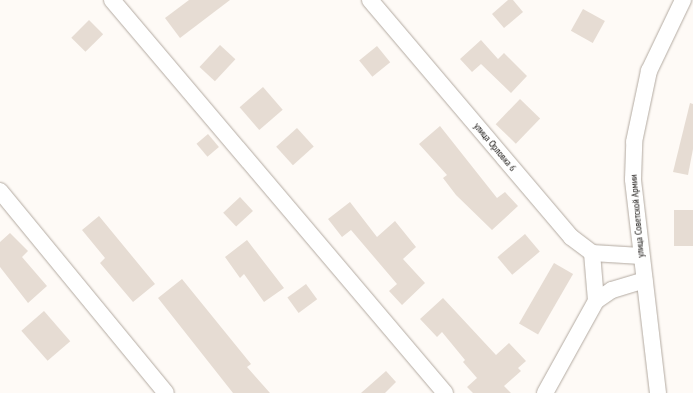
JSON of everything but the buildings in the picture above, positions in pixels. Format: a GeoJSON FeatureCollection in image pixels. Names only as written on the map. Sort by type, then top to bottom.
{"type":"FeatureCollection","features":[{"type":"Feature","properties":{"kind":"street"},"geometry":{"type":"LineString","coordinates":[[112,0],[445,393]]}},
{"type":"Feature","properties":{"kind":"street","name":"улица Орловка 6"},"geometry":{"type":"LineString","coordinates":[[370,0],[571,237],[592,253]]}},
{"type":"Feature","properties":{"kind":"street","name":"улица Советской Армии"},"geometry":{"type":"LineString","coordinates":[[658,393],[633,179],[639,104],[649,71],[683,0]]}},
{"type":"Feature","properties":{"kind":"street"},"geometry":{"type":"LineString","coordinates":[[0,191],[166,393]]}},
{"type":"Feature","properties":{"kind":"street"},"geometry":{"type":"LineString","coordinates":[[596,300],[592,253],[641,256]]}},
{"type":"Feature","properties":{"kind":"street"},"geometry":{"type":"LineString","coordinates":[[545,393],[596,300],[612,290],[644,280]]}}]}
